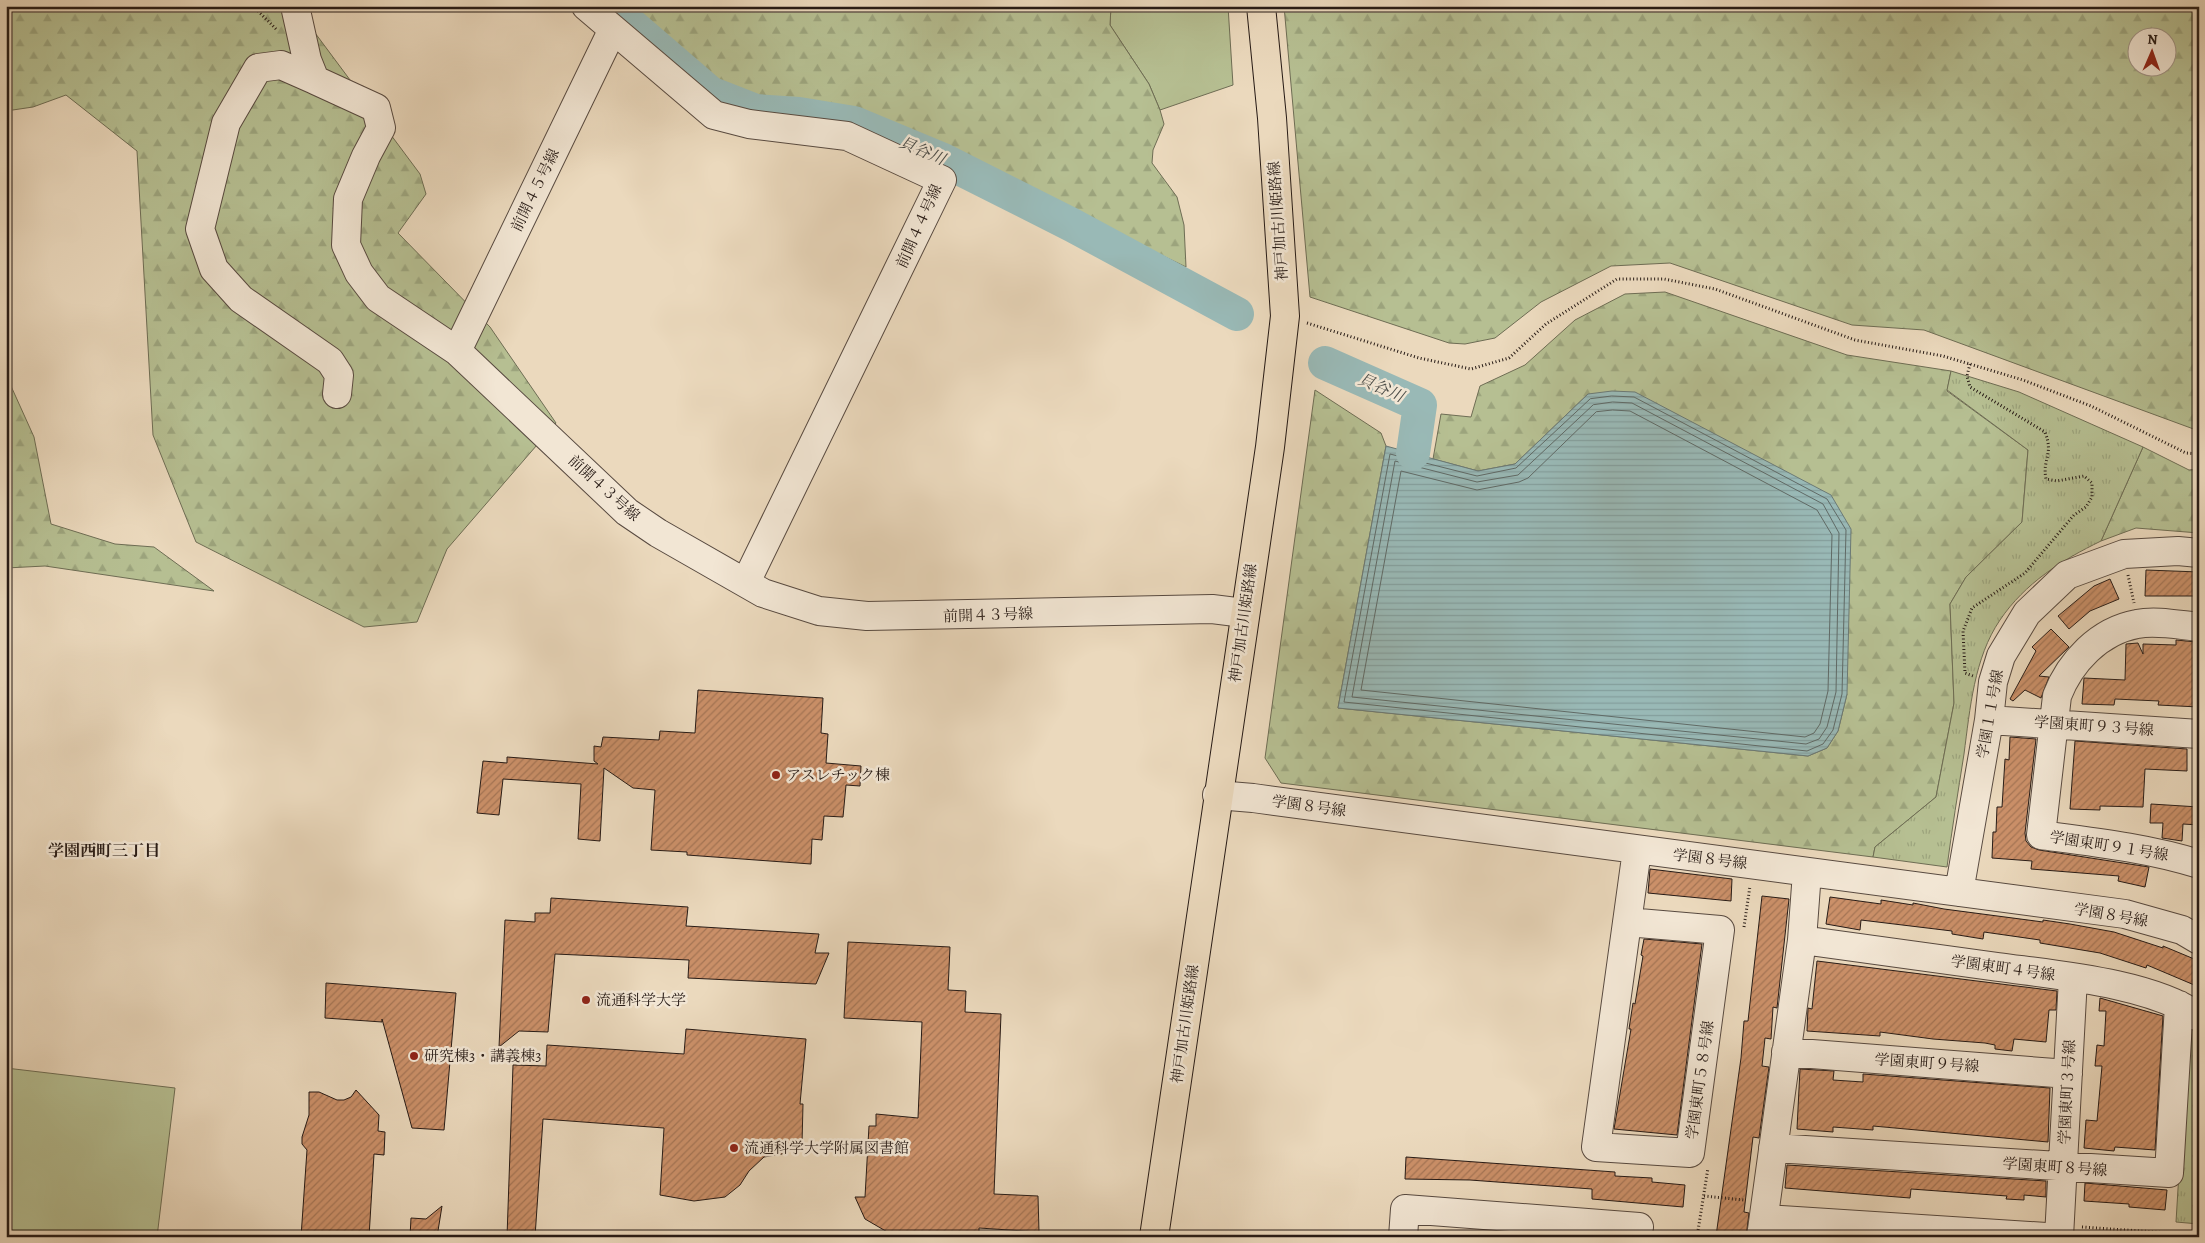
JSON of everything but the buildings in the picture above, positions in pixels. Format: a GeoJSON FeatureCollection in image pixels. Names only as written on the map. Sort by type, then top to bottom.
{"type":"FeatureCollection","features":[{"type":"Feature","properties":{"kind":"main road","name":"神戸加古川姫路線"},"geometry":{"type":"LineString","coordinates":[[1154,1237],[1217,796],[1270,447],[1284,316],[1272,127],[1261,6]]}},
{"type":"Feature","properties":{"kind":"street"},"geometry":{"type":"LineString","coordinates":[[295,6],[307,60],[315,80]]}},
{"type":"Feature","properties":{"kind":"street","name":"前開４４号線"},"geometry":{"type":"LineString","coordinates":[[586,6],[714,115],[749,124],[847,136],[942,180],[746,582]]}},
{"type":"Feature","properties":{"kind":"street","name":"前開４５号線"},"geometry":{"type":"LineString","coordinates":[[457,351],[612,29]]}},
{"type":"Feature","properties":{"kind":"street"},"geometry":{"type":"LineString","coordinates":[[315,80],[281,65],[258,68],[226,123],[200,229],[214,269],[241,299],[330,361],[339,375],[337,394]]}},
{"type":"Feature","properties":{"kind":"street","name":"前開４３号線"},"geometry":{"type":"LineString","coordinates":[[315,80],[376,108],[381,128],[366,156],[348,200],[346,245],[359,273],[378,298],[457,351],[627,512],[763,593],[819,611],[867,616],[1212,608],[1244,613]]}},
{"type":"Feature","properties":{"kind":"street","name":"学園１１号線"},"geometry":{"type":"LineString","coordinates":[[1959,892],[1989,720],[1992,682],[2001,656],[2027,613],[2066,574],[2124,554],[2178,551],[2199,553]]}},
{"type":"Feature","properties":{"kind":"street"},"geometry":{"type":"LineString","coordinates":[[2054,722],[2057,696],[2065,676],[2080,656],[2097,642],[2118,630],[2138,624],[2199,627]]}},
{"type":"Feature","properties":{"kind":"street","name":"学園東町９３号線"},"geometry":{"type":"LineString","coordinates":[[1989,720],[2054,722],[2199,734]]}},
{"type":"Feature","properties":{"kind":"street","name":"学園東町９１号線"},"geometry":{"type":"LineString","coordinates":[[2054,722],[2041,835],[2127,847],[2173,856],[2199,864]]}},
{"type":"Feature","properties":{"kind":"street","name":"学園８号線"},"geometry":{"type":"LineString","coordinates":[[1217,796],[1253,798],[2125,914],[2182,930],[2199,940]]}},
{"type":"Feature","properties":{"kind":"street","name":"学園東町５８号線"},"geometry":{"type":"LineString","coordinates":[[1627,922],[1720,930],[1690,1153],[1596,1147],[1627,922],[1637,850]]}},
{"type":"Feature","properties":{"kind":"street"},"geometry":{"type":"LineString","coordinates":[[1807,872],[1802,940],[1764,1219],[2055,1233]]}},
{"type":"Feature","properties":{"kind":"street","name":"学園東町４号線"},"geometry":{"type":"LineString","coordinates":[[1802,940],[2073,978],[2135,990],[2189,1011]]}},
{"type":"Feature","properties":{"kind":"street","name":"学園東町３号線"},"geometry":{"type":"LineString","coordinates":[[2055,1233],[2063,1168],[2073,978]]}},
{"type":"Feature","properties":{"kind":"street","name":"学園東町８号線"},"geometry":{"type":"LineString","coordinates":[[1773,1148],[2169,1174],[2189,1011]]}},
{"type":"Feature","properties":{"kind":"street","name":"学園東町９号線"},"geometry":{"type":"LineString","coordinates":[[1786,1052],[2068,1074]]}},
{"type":"Feature","properties":{"kind":"street"},"geometry":{"type":"LineString","coordinates":[[1403,1237],[1405,1209],[1638,1227],[1637,1237]]}},
{"type":"Feature","properties":{"kind":"path"},"geometry":{"type":"LineString","coordinates":[[1284,316],[1419,358],[1471,370],[1509,358],[1546,324],[1617,278],[1664,279],[1715,289],[1855,340],[1943,356],[2023,380],[2091,406],[2186,453],[2199,454]]}},
{"type":"Feature","properties":{"kind":"path"},"geometry":{"type":"LineString","coordinates":[[1970,364],[1967,376],[1970,387],[2045,432],[2050,445],[2044,470],[2046,479],[2057,481],[2084,476],[2092,483],[2092,497],[2086,507],[2074,515],[2025,573],[1972,608],[1962,631],[1965,673],[1992,682]]}},
{"type":"Feature","properties":{"kind":"path"},"geometry":{"type":"LineString","coordinates":[[2124,554],[2138,624]]}},
{"type":"Feature","properties":{"kind":"path"},"geometry":{"type":"LineString","coordinates":[[1704,1196],[1764,1219]]}},
{"type":"Feature","properties":{"kind":"path"},"geometry":{"type":"LineString","coordinates":[[2055,1233],[2199,1234]]}},
{"type":"Feature","properties":{"kind":"green space"},"geometry":{"type":"Polygon","coordinates":[[[6,6],[295,6],[420,174],[426,194],[398,233],[490,327],[556,423],[447,549],[417,622],[364,627],[196,542],[153,435],[137,151],[66,95],[33,107],[6,111],[6,6]]]}},
{"type":"Feature","properties":{"kind":"green space"},"geometry":{"type":"Polygon","coordinates":[[[619,6],[1111,6],[1110,25],[1149,84],[1160,110],[1164,124],[1153,150],[1152,163],[1177,197],[1184,225],[1186,267],[865,111],[755,103],[706,80],[619,6]]]}},
{"type":"Feature","properties":{"kind":"green space"},"geometry":{"type":"Polygon","coordinates":[[[1111,6],[1228,6],[1233,85],[1160,110],[1149,84],[1110,25],[1111,6]]]}},
{"type":"Feature","properties":{"kind":"green space"},"geometry":{"type":"Polygon","coordinates":[[[1284,6],[2199,6],[2199,431],[1924,330],[1852,325],[1670,263],[1611,266],[1541,302],[1495,338],[1465,344],[1449,343],[1310,297],[1284,6]]]}},
{"type":"Feature","properties":{"kind":"green space"},"geometry":{"type":"Polygon","coordinates":[[[1665,292],[1847,355],[1951,371],[1947,391],[2028,450],[2022,522],[1966,577],[1950,604],[1954,703],[1936,797],[1875,847],[1873,857],[1281,783],[1265,758],[1315,390],[1381,433],[1386,446],[1338,708],[1808,756],[1827,748],[1838,731],[1847,694],[1588,394],[1515,464],[1478,471],[1433,459],[1441,414],[1471,417],[1480,386],[1525,365],[1575,320],[1625,294],[1665,292]]]}},
{"type":"Feature","properties":{"kind":"green space"},"geometry":{"type":"Polygon","coordinates":[[[1951,371],[2019,392],[2143,447],[2101,541],[2072,556],[2033,584],[2010,607],[1991,635],[1984,651],[1975,684],[1947,867],[1873,857],[1875,847],[1936,797],[1954,703],[1950,604],[1966,577],[2022,522],[2028,450],[1947,390],[1951,371]]]}},
{"type":"Feature","properties":{"kind":"green space"},"geometry":{"type":"Polygon","coordinates":[[[6,375],[34,437],[51,524],[115,544],[154,547],[214,591],[45,566],[6,568],[6,375]]]}},
{"type":"Feature","properties":{"kind":"green space"},"geometry":{"type":"Polygon","coordinates":[[[2143,447],[2189,470],[2199,469],[2199,533],[2136,528],[2101,541],[2143,447]]]}},
{"type":"Feature","properties":{"kind":"green space"},"geometry":{"type":"Polygon","coordinates":[[[2188,1023],[2199,1031],[2199,1224],[2176,1222],[2188,1023]]]}},
{"type":"Feature","properties":{"kind":"green space"},"geometry":{"type":"Polygon","coordinates":[[[6,1068],[175,1088],[157,1237],[6,1237],[6,1068]]]}},
{"type":"Feature","properties":{"kind":"water"},"geometry":{"type":"Polygon","coordinates":[[[1612,391],[1635,392],[1831,495],[1851,529],[1847,694],[1838,731],[1827,748],[1808,756],[1338,708],[1386,446],[1478,471],[1515,464],[1588,394],[1612,391]]]}},
{"type":"Feature","properties":{"kind":"waterway","name":"貝谷川"},"geometry":{"type":"LineString","coordinates":[[609,6],[710,93],[756,111],[799,114],[854,123],[943,160],[1072,225],[1237,314]]}},
{"type":"Feature","properties":{"kind":"waterway","name":"貝谷川"},"geometry":{"type":"LineString","coordinates":[[1325,363],[1420,405],[1413,453]]}},
{"type":"Feature","properties":{"kind":"place","name":"アスレチック棟"},"geometry":{"type":"Point","coordinates":[776,775]}},
{"type":"Feature","properties":{"kind":"place","name":"流通科学大学"},"geometry":{"type":"Point","coordinates":[586,1000]}},
{"type":"Feature","properties":{"kind":"place","name":"研究棟3・講義棟3"},"geometry":{"type":"Point","coordinates":[414,1056]}},
{"type":"Feature","properties":{"kind":"place","name":"流通科学大学附属図書館"},"geometry":{"type":"Point","coordinates":[734,1148]}},
{"type":"Feature","properties":{"kind":"district","name":"学園西町三丁目"},"geometry":{"type":"Point","coordinates":[104,851]}}]}
